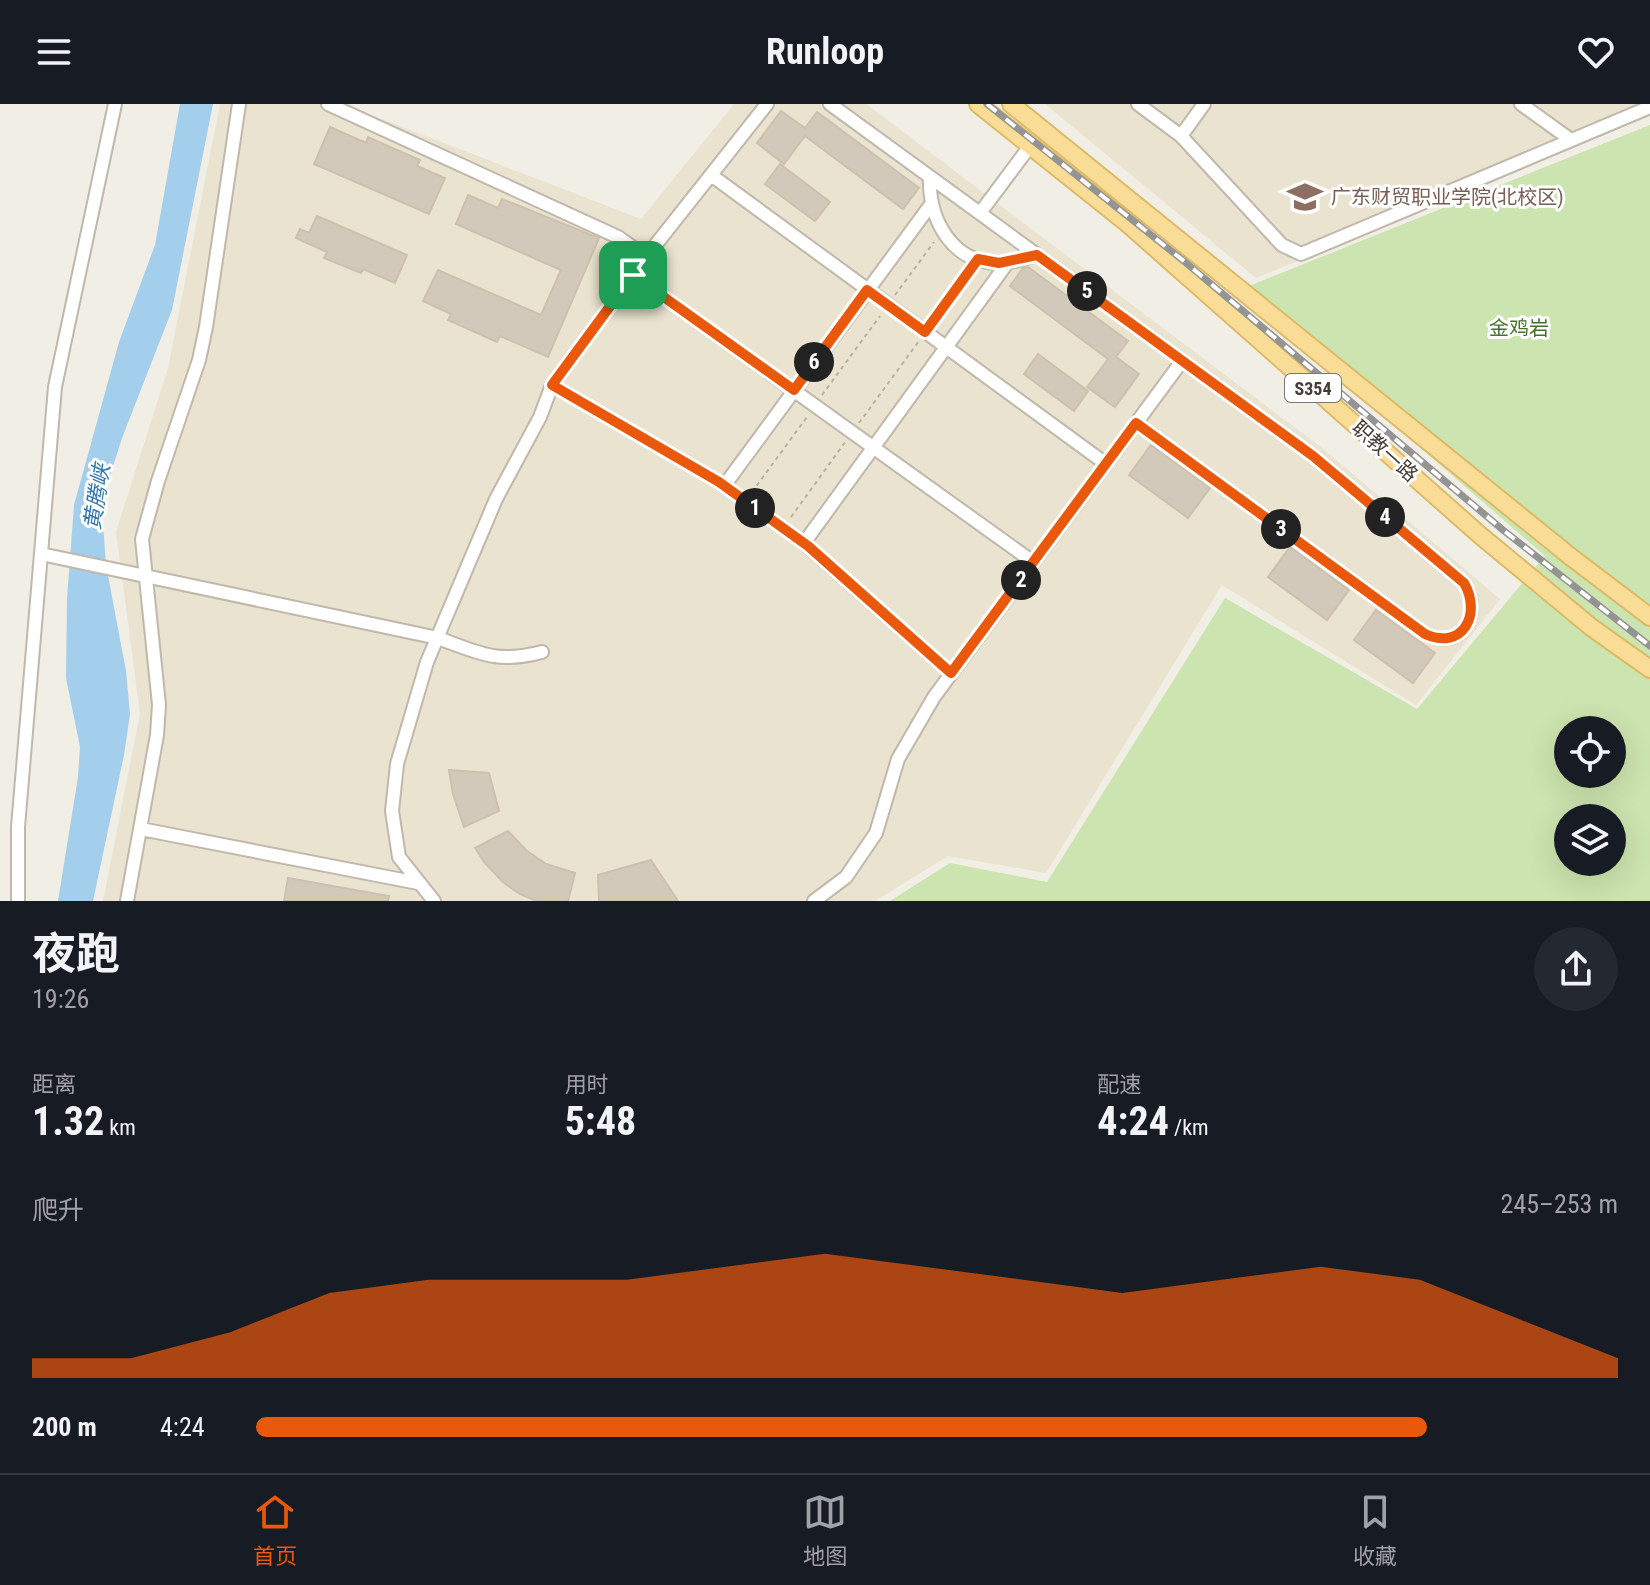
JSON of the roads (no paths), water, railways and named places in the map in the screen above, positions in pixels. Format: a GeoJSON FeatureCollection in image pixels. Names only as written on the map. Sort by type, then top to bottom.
{"type":"FeatureCollection","features":[{"type":"Feature","properties":{"kind":"main road","name":"职教一路"},"geometry":{"type":"LineString","coordinates":[[978,104],[1128,224],[1481,536],[1591,627],[1650,669]]}},
{"type":"Feature","properties":{"kind":"main road","name":"职教一路"},"geometry":{"type":"LineString","coordinates":[[1011,104],[1571,557],[1650,617]]}},
{"type":"Feature","properties":{"kind":"street"},"geometry":{"type":"LineString","coordinates":[[18,901],[18,827],[55,387],[115,104]]}},
{"type":"Feature","properties":{"kind":"street"},"geometry":{"type":"LineString","coordinates":[[127,901],[157,735],[159,705],[142,539],[199,360],[239,104]]}},
{"type":"Feature","properties":{"kind":"street"},"geometry":{"type":"LineString","coordinates":[[328,104],[618,237],[646,257]]}},
{"type":"Feature","properties":{"kind":"street"},"geometry":{"type":"LineString","coordinates":[[434,901],[399,857],[394,836],[393,793],[397,764],[427,662],[496,499],[540,417],[552,385],[646,257],[767,104]]}},
{"type":"Feature","properties":{"kind":"street"},"geometry":{"type":"LineString","coordinates":[[830,104],[1313,456],[1464,583],[1472,598],[1471,616],[1464,630],[1449,638],[1436,639],[1425,634],[1136,423]]}},
{"type":"Feature","properties":{"kind":"street"},"geometry":{"type":"LineString","coordinates":[[1138,104],[1181,136],[1282,245],[1301,254],[1650,107]]}},
{"type":"Feature","properties":{"kind":"street"},"geometry":{"type":"LineString","coordinates":[[1181,136],[1204,104]]}},
{"type":"Feature","properties":{"kind":"street"},"geometry":{"type":"LineString","coordinates":[[1521,104],[1571,140]]}},
{"type":"Feature","properties":{"kind":"street"},"geometry":{"type":"LineString","coordinates":[[980,213],[1030,146]]}},
{"type":"Feature","properties":{"kind":"street"},"geometry":{"type":"LineString","coordinates":[[711,175],[1106,464]]}},
{"type":"Feature","properties":{"kind":"street"},"geometry":{"type":"LineString","coordinates":[[930,177],[932,203],[941,231],[959,249],[978,259],[999,263],[1037,255]]}},
{"type":"Feature","properties":{"kind":"street"},"geometry":{"type":"LineString","coordinates":[[724,486],[932,203]]}},
{"type":"Feature","properties":{"kind":"street"},"geometry":{"type":"LineString","coordinates":[[804,543],[1008,262]]}},
{"type":"Feature","properties":{"kind":"street"},"geometry":{"type":"LineString","coordinates":[[633,275],[1033,562]]}},
{"type":"Feature","properties":{"kind":"street"},"geometry":{"type":"LineString","coordinates":[[814,901],[846,877],[876,833],[898,759],[920,718],[1182,361]]}},
{"type":"Feature","properties":{"kind":"street"},"geometry":{"type":"LineString","coordinates":[[552,385],[724,486],[804,543],[951,673]]}},
{"type":"Feature","properties":{"kind":"street"},"geometry":{"type":"LineString","coordinates":[[41,554],[438,638],[483,655],[504,659],[542,652]]}},
{"type":"Feature","properties":{"kind":"street"},"geometry":{"type":"LineString","coordinates":[[141,829],[418,883]]}},
{"type":"Feature","properties":{"kind":"water","name":"黄腾峡"},"geometry":{"type":"Polygon","coordinates":[[[180,104],[213,104],[172,310],[122,438],[102,511],[106,565],[126,671],[130,714],[124,755],[93,901],[58,901],[80,747],[66,678],[67,599],[74,505],[119,342],[155,245],[180,104]]]}},
{"type":"Feature","properties":{"kind":"railway"},"geometry":{"type":"LineString","coordinates":[[987,104],[1185,262],[1503,530],[1650,646]]}},
{"type":"Feature","properties":{"kind":"place","name":"广东财贸职业学院(北校区)"},"geometry":{"type":"Point","coordinates":[1305,197]}},
{"type":"Feature","properties":{"kind":"park label","name":"金鸡岩"},"geometry":{"type":"Point","coordinates":[1519,328]}}]}
